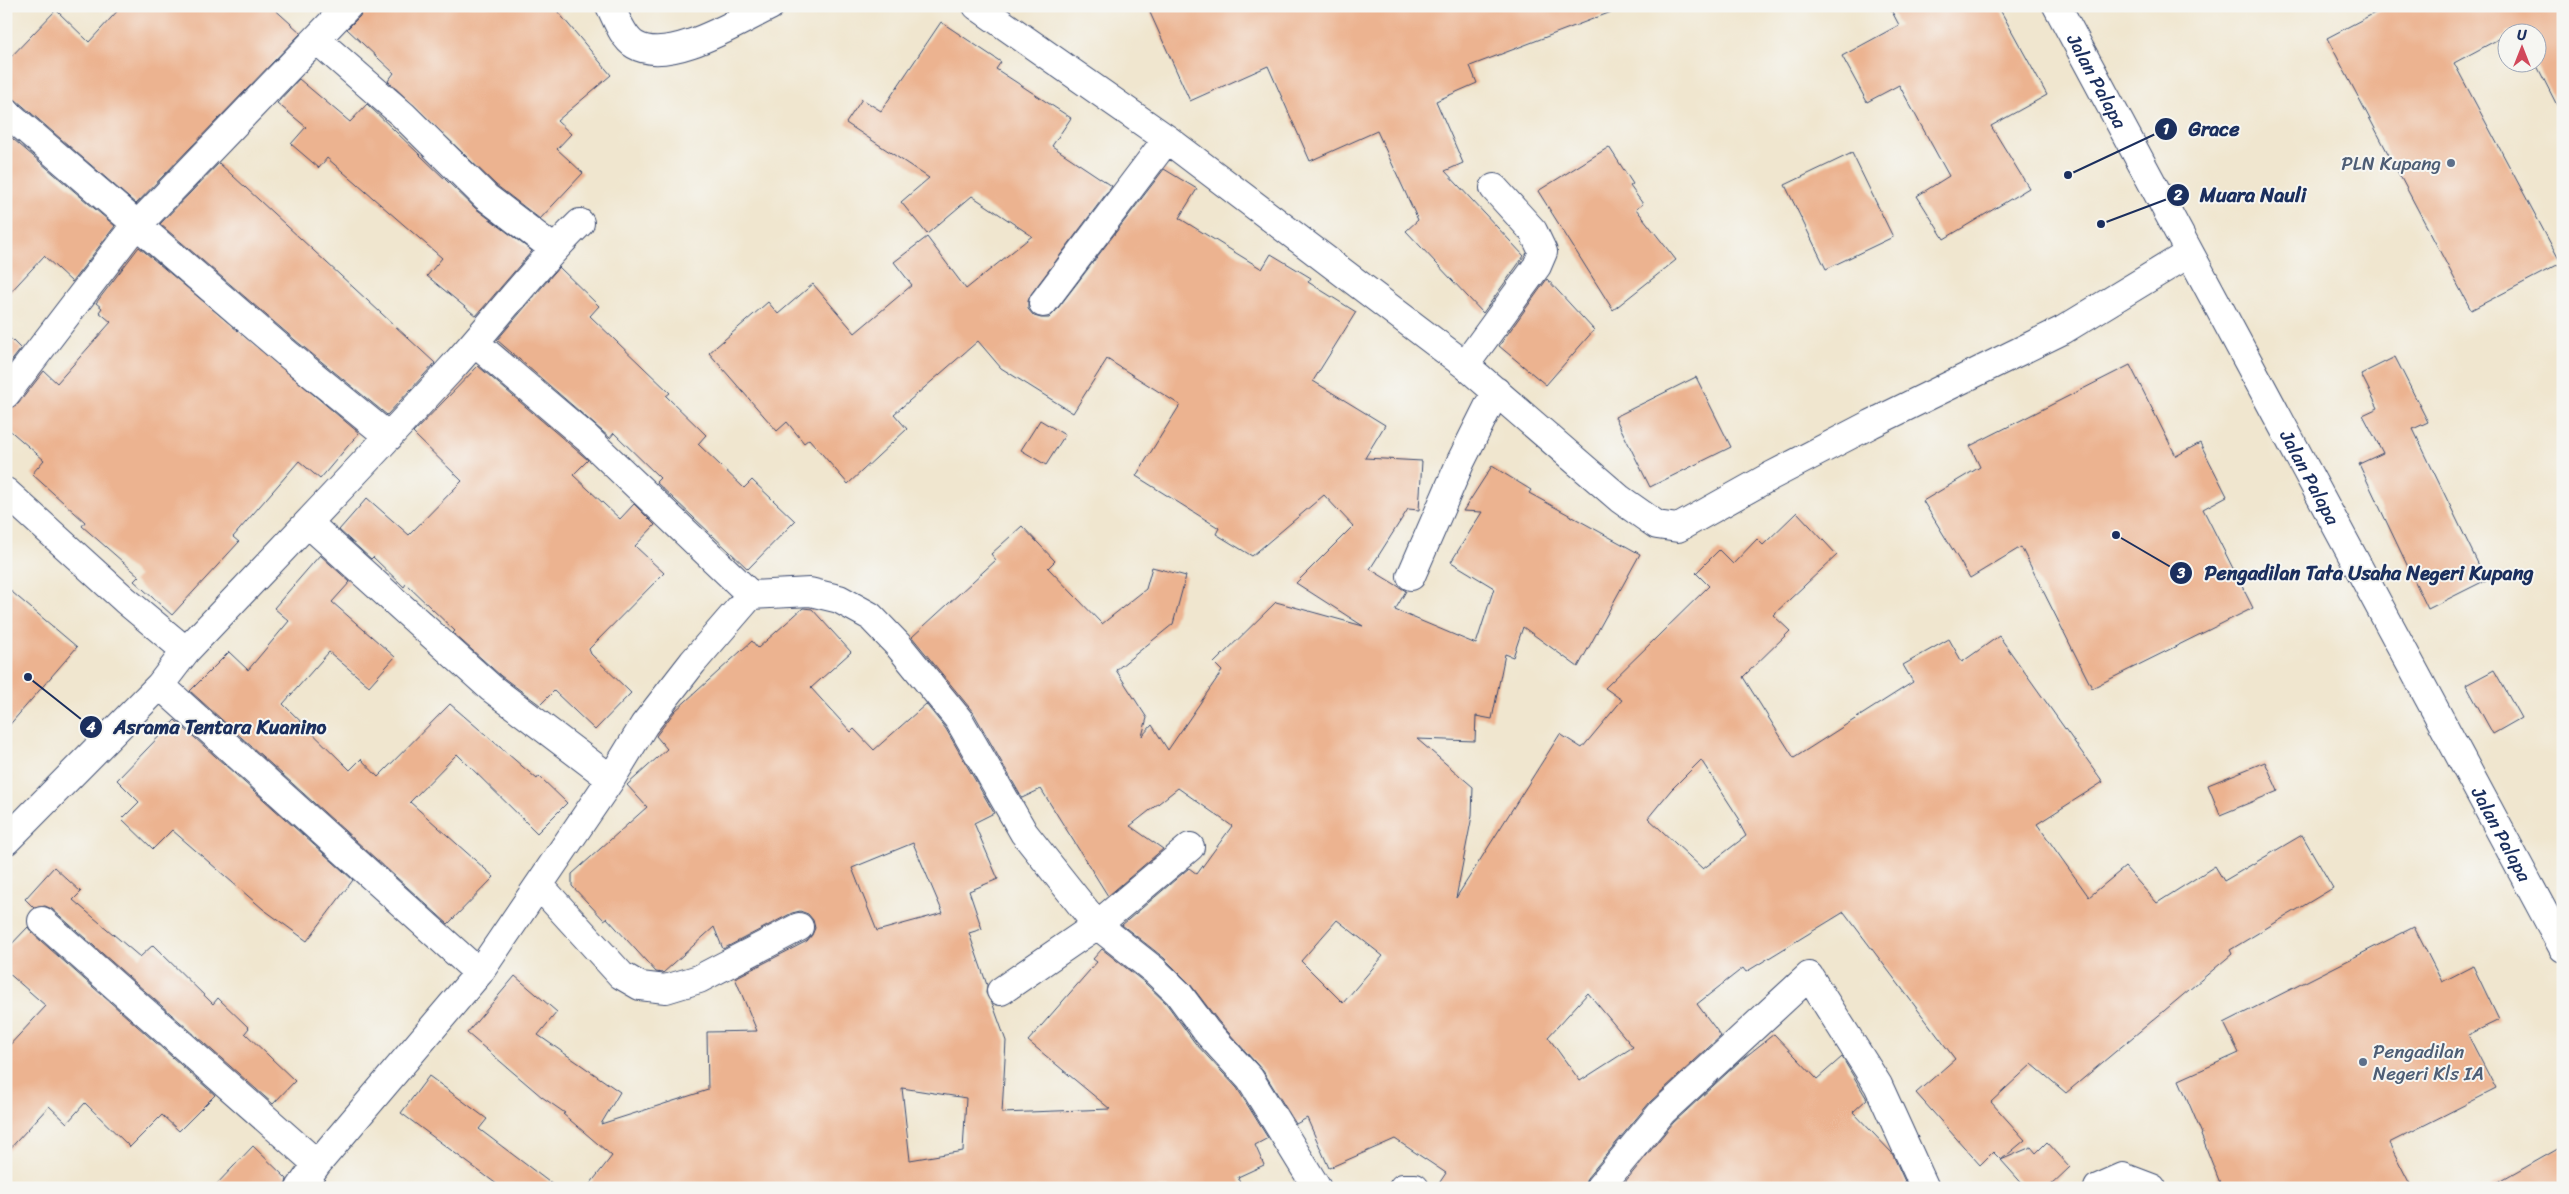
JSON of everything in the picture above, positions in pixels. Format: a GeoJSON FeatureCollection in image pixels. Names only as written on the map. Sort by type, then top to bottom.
{"type":"FeatureCollection","features":[{"type":"Feature","properties":{"kind":"street"},"geometry":{"type":"LineString","coordinates":[[6,394],[126,236],[348,6]]}},
{"type":"Feature","properties":{"kind":"street"},"geometry":{"type":"LineString","coordinates":[[610,6],[622,30],[633,44],[648,49],[668,51],[707,37],[770,6]]}},
{"type":"Feature","properties":{"kind":"street"},"geometry":{"type":"LineString","coordinates":[[977,6],[1168,139],[1465,365],[1620,499],[1657,525],[1678,528],[1871,424],[2063,330],[2188,254]]}},
{"type":"Feature","properties":{"kind":"street","name":"Jalan Palapa"},"geometry":{"type":"LineString","coordinates":[[2057,6],[2188,254],[2563,948]]}},
{"type":"Feature","properties":{"kind":"street"},"geometry":{"type":"LineString","coordinates":[[317,40],[403,115],[486,196],[554,249]]}},
{"type":"Feature","properties":{"kind":"street"},"geometry":{"type":"LineString","coordinates":[[6,112],[285,352],[390,437]]}},
{"type":"Feature","properties":{"kind":"street"},"geometry":{"type":"LineString","coordinates":[[1043,303],[1168,139]]}},
{"type":"Feature","properties":{"kind":"street"},"geometry":{"type":"LineString","coordinates":[[1465,365],[1538,266],[1543,252],[1533,231],[1494,188]]}},
{"type":"Feature","properties":{"kind":"street"},"geometry":{"type":"LineString","coordinates":[[6,841],[160,685],[186,651],[390,437],[475,343],[554,249],[580,223]]}},
{"type":"Feature","properties":{"kind":"street"},"geometry":{"type":"LineString","coordinates":[[475,343],[586,438],[751,595]]}},
{"type":"Feature","properties":{"kind":"street"},"geometry":{"type":"LineString","coordinates":[[1411,576],[1461,461],[1496,391]]}},
{"type":"Feature","properties":{"kind":"street"},"geometry":{"type":"LineString","coordinates":[[6,492],[125,600],[186,651]]}},
{"type":"Feature","properties":{"kind":"street"},"geometry":{"type":"LineString","coordinates":[[308,523],[492,688],[611,779]]}},
{"type":"Feature","properties":{"kind":"street"},"geometry":{"type":"LineString","coordinates":[[300,1188],[317,1164],[480,974],[611,779],[644,725],[693,662],[751,595],[810,592],[839,599],[870,616],[898,645],[959,720],[1024,833],[1096,925],[1154,970],[1178,993],[1207,1032],[1250,1079],[1317,1188]]}},
{"type":"Feature","properties":{"kind":"street"},"geometry":{"type":"LineString","coordinates":[[160,685],[480,974]]}},
{"type":"Feature","properties":{"kind":"street"},"geometry":{"type":"LineString","coordinates":[[1002,991],[1096,925],[1190,847]]}},
{"type":"Feature","properties":{"kind":"street"},"geometry":{"type":"LineString","coordinates":[[539,885],[621,975],[640,986],[666,989],[699,979],[799,927]]}},
{"type":"Feature","properties":{"kind":"street"},"geometry":{"type":"LineString","coordinates":[[42,921],[317,1164]]}},
{"type":"Feature","properties":{"kind":"street"},"geometry":{"type":"LineString","coordinates":[[1599,1188],[1662,1112],[1809,976],[1878,1085],[1924,1188]]}},
{"type":"Feature","properties":{"kind":"street"},"geometry":{"type":"LineString","coordinates":[[2098,1188],[2124,1178],[2152,1188]]}},
{"type":"Feature","properties":{"kind":"street"},"geometry":{"type":"LineString","coordinates":[[1404,1188],[1415,1188]]}},
{"type":"Feature","properties":{"kind":"building"},"geometry":{"type":"Polygon","coordinates":[[[122,6],[271,6],[301,33],[136,204],[16,100],[6,97],[6,62],[56,10],[89,42],[122,6]]]}},
{"type":"Feature","properties":{"kind":"building"},"geometry":{"type":"Polygon","coordinates":[[[363,6],[553,6],[611,75],[557,121],[571,134],[557,149],[583,173],[540,219],[496,185],[388,81],[394,73],[347,29],[360,16],[363,6]]]}},
{"type":"Feature","properties":{"kind":"building"},"geometry":{"type":"Polygon","coordinates":[[[1147,6],[1618,6],[1619,9],[1470,66],[1477,83],[1436,101],[1463,163],[1445,171],[1524,256],[1483,313],[1406,231],[1418,220],[1377,131],[1310,161],[1268,66],[1190,101],[1147,6]]]}},
{"type":"Feature","properties":{"kind":"building"},"geometry":{"type":"Polygon","coordinates":[[[1889,6],[1998,6],[2047,95],[1991,126],[2029,188],[1944,239],[1917,196],[1949,176],[1899,85],[1867,102],[1842,56],[1899,25],[1889,6]]]}},
{"type":"Feature","properties":{"kind":"building","name":"PLN Kupang"},"geometry":{"type":"Polygon","coordinates":[[[2388,6],[2563,6],[2563,117],[2540,72],[2546,72],[2546,22],[2496,22],[2496,40],[2454,63],[2561,263],[2471,310],[2327,38],[2388,6]]]}},
{"type":"Feature","properties":{"kind":"building"},"geometry":{"type":"Polygon","coordinates":[[[941,22],[1001,62],[996,69],[1071,118],[1052,146],[1112,186],[1031,294],[1028,301],[1028,309],[1034,316],[1049,318],[1055,312],[1164,169],[1197,189],[1179,218],[1262,269],[1271,254],[1311,278],[1308,282],[1356,312],[1313,381],[1385,425],[1365,458],[1422,461],[1419,510],[1408,509],[1370,569],[1406,591],[1395,610],[1476,644],[1494,588],[1451,562],[1482,512],[1463,511],[1492,466],[1531,490],[1529,493],[1640,554],[1578,667],[1523,627],[1513,657],[1505,654],[1492,719],[1476,716],[1475,741],[1417,739],[1473,787],[1472,816],[1456,898],[1560,734],[1582,748],[1622,700],[1605,688],[1709,586],[1696,573],[1719,550],[1733,564],[1757,539],[1763,545],[1797,512],[1837,555],[1773,615],[1790,631],[1743,677],[1794,758],[1913,682],[1903,665],[1949,639],[1962,662],[1999,636],[2103,782],[2037,824],[2089,897],[2125,867],[2157,903],[2215,866],[2224,881],[2302,835],[2333,888],[2230,950],[2232,954],[2066,1093],[2032,1064],[1991,1102],[2025,1140],[2001,1160],[1993,1152],[1980,1165],[1916,1093],[1955,1059],[1844,912],[1746,972],[1743,968],[1697,1004],[1721,1036],[1650,1102],[1587,1178],[1584,1188],[1436,1188],[1446,1173],[1395,1139],[1329,1168],[1307,1118],[1296,1124],[1263,1071],[1219,1022],[1190,984],[1164,958],[1122,925],[1189,868],[1197,874],[1232,826],[1178,788],[1130,826],[1163,849],[1108,896],[1041,789],[1022,798],[973,712],[912,637],[996,560],[991,554],[1022,526],[1055,561],[1048,568],[1102,624],[1146,589],[1152,567],[1186,576],[1173,624],[1116,670],[1147,718],[1142,736],[1152,725],[1168,750],[1222,671],[1214,663],[1276,602],[1363,626],[1296,583],[1353,526],[1324,495],[1252,556],[1216,534],[1219,528],[1136,476],[1180,405],[1107,359],[1073,413],[1001,368],[978,341],[894,414],[907,429],[848,484],[809,439],[804,443],[787,422],[777,431],[709,353],[768,302],[778,314],[813,284],[855,333],[912,285],[894,262],[927,237],[966,289],[1032,236],[972,196],[927,234],[901,202],[929,178],[846,123],[862,99],[881,111],[941,22]],[[1701,760],[1671,790],[1648,818],[1703,869],[1746,836],[1738,821],[1740,820],[1701,760]],[[1337,920],[1301,961],[1343,1003],[1383,956],[1337,920]],[[1588,993],[1548,1037],[1580,1081],[1633,1047],[1588,993]]]}},
{"type":"Feature","properties":{"kind":"building"},"geometry":{"type":"Polygon","coordinates":[[[299,79],[350,122],[367,104],[475,208],[532,251],[476,316],[427,276],[442,258],[327,158],[319,168],[291,144],[306,127],[277,103],[299,79]]]}},
{"type":"Feature","properties":{"kind":"building"},"geometry":{"type":"Polygon","coordinates":[[[6,133],[115,226],[72,282],[44,256],[6,297],[6,133]]]}},
{"type":"Feature","properties":{"kind":"building"},"geometry":{"type":"Polygon","coordinates":[[[1609,147],[1633,184],[1630,186],[1643,204],[1636,209],[1676,260],[1613,310],[1538,191],[1609,147]]]}},
{"type":"Feature","properties":{"kind":"building"},"geometry":{"type":"Polygon","coordinates":[[[1852,153],[1893,237],[1826,269],[1785,185],[1852,153]]]}},
{"type":"Feature","properties":{"kind":"building"},"geometry":{"type":"Polygon","coordinates":[[[219,163],[435,363],[387,415],[295,340],[160,224],[219,163]]]}},
{"type":"Feature","properties":{"kind":"building"},"geometry":{"type":"Polygon","coordinates":[[[139,247],[359,433],[320,479],[299,461],[233,537],[239,542],[172,615],[134,581],[139,576],[82,526],[85,522],[32,474],[44,460],[6,427],[6,409],[18,404],[44,371],[57,383],[111,322],[99,312],[102,308],[96,303],[139,247]]]}},
{"type":"Feature","properties":{"kind":"building"},"geometry":{"type":"Polygon","coordinates":[[[559,267],[599,306],[590,316],[670,393],[666,396],[706,435],[698,444],[744,488],[752,480],[795,521],[748,569],[656,482],[660,478],[614,433],[610,438],[497,340],[559,267]]]}},
{"type":"Feature","properties":{"kind":"building"},"geometry":{"type":"Polygon","coordinates":[[[1547,279],[1594,330],[1546,385],[1499,346],[1547,279]]]}},
{"type":"Feature","properties":{"kind":"building"},"geometry":{"type":"Polygon","coordinates":[[[6,334],[21,349],[6,368],[6,334]]]}},
{"type":"Feature","properties":{"kind":"building"},"geometry":{"type":"Polygon","coordinates":[[[2395,357],[2428,422],[2413,429],[2486,580],[2428,609],[2359,464],[2383,453],[2363,415],[2378,408],[2361,374],[2395,357]]]}},
{"type":"Feature","properties":{"kind":"building"},"geometry":{"type":"Polygon","coordinates":[[[2130,365],[2176,456],[2200,443],[2227,496],[2203,509],[2253,608],[2092,688],[2021,547],[1970,578],[1923,501],[1980,467],[1970,446],[2130,365]]]}},
{"type":"Feature","properties":{"kind":"building"},"geometry":{"type":"Polygon","coordinates":[[[478,366],[588,460],[573,475],[620,519],[634,504],[655,525],[635,546],[664,573],[589,649],[591,654],[631,693],[595,730],[554,691],[540,705],[501,676],[453,633],[455,631],[406,584],[404,587],[373,557],[371,559],[339,530],[367,498],[409,535],[462,481],[413,433],[478,366]]]}},
{"type":"Feature","properties":{"kind":"building"},"geometry":{"type":"Polygon","coordinates":[[[1696,377],[1731,447],[1650,487],[1615,417],[1696,377]]]}},
{"type":"Feature","properties":{"kind":"building"},"geometry":{"type":"Polygon","coordinates":[[[1040,420],[1065,435],[1046,465],[1021,450],[1040,420]]]}},
{"type":"Feature","properties":{"kind":"building"},"geometry":{"type":"Polygon","coordinates":[[[320,555],[350,582],[332,602],[395,657],[369,686],[329,652],[283,704],[350,770],[361,759],[378,777],[450,704],[537,779],[539,776],[567,803],[537,833],[457,754],[410,802],[494,877],[448,924],[190,691],[229,652],[248,670],[289,621],[274,608],[320,555]]]}},
{"type":"Feature","properties":{"kind":"building"},"geometry":{"type":"Polygon","coordinates":[[[6,587],[77,647],[6,729],[6,587]]]}},
{"type":"Feature","properties":{"kind":"building"},"geometry":{"type":"Polygon","coordinates":[[[803,608],[812,609],[851,652],[811,688],[851,732],[854,729],[874,750],[926,704],[946,729],[994,813],[974,823],[998,879],[969,891],[982,929],[969,933],[987,985],[986,993],[993,1005],[1006,1041],[1002,1113],[1110,1109],[1028,1041],[1097,962],[1093,959],[1102,949],[1144,982],[1166,1003],[1195,1043],[1237,1088],[1268,1138],[1255,1145],[1264,1165],[1238,1177],[1242,1188],[587,1188],[612,1156],[563,1114],[565,1113],[542,1097],[467,1033],[515,976],[557,1012],[538,1035],[620,1092],[601,1124],[708,1090],[707,1032],[757,1031],[735,978],[807,941],[815,928],[813,920],[808,914],[800,911],[792,913],[723,949],[714,927],[663,973],[656,972],[607,918],[604,920],[572,886],[572,874],[647,807],[627,785],[667,749],[656,736],[675,711],[752,641],[758,648],[803,608]],[[913,843],[852,868],[877,931],[943,913],[913,843]],[[902,1088],[910,1160],[963,1151],[966,1098],[902,1088]]]}},
{"type":"Feature","properties":{"kind":"building"},"geometry":{"type":"Polygon","coordinates":[[[2494,670],[2521,718],[2493,734],[2466,685],[2494,670]]]}},
{"type":"Feature","properties":{"kind":"building"},"geometry":{"type":"Polygon","coordinates":[[[175,720],[353,880],[307,941],[263,909],[172,830],[153,849],[122,819],[139,802],[117,780],[175,720]]]}},
{"type":"Feature","properties":{"kind":"building"},"geometry":{"type":"Polygon","coordinates":[[[2265,762],[2278,791],[2220,815],[2208,785],[2265,762]]]}},
{"type":"Feature","properties":{"kind":"building"},"geometry":{"type":"Polygon","coordinates":[[[54,867],[81,892],[73,900],[140,957],[153,945],[213,1004],[218,998],[249,1028],[245,1033],[295,1081],[273,1104],[52,909],[45,906],[34,908],[25,899],[54,867]]]}},
{"type":"Feature","properties":{"kind":"building"},"geometry":{"type":"Polygon","coordinates":[[[28,927],[32,933],[215,1095],[179,1131],[162,1115],[130,1147],[85,1103],[67,1123],[49,1106],[6,1153],[6,1049],[46,1006],[6,971],[6,950],[28,927]]]}},
{"type":"Feature","properties":{"kind":"building","name":"Pengadilan Negeri Kls IA"},"geometry":{"type":"Polygon","coordinates":[[[2414,927],[2442,982],[2473,966],[2499,1020],[2468,1035],[2496,1089],[2389,1143],[2412,1188],[2222,1188],[2179,1080],[2239,1053],[2224,1023],[2414,927]]]}},
{"type":"Feature","properties":{"kind":"building"},"geometry":{"type":"Polygon","coordinates":[[[1774,1034],[1817,1079],[1842,1057],[1867,1099],[1853,1112],[1892,1153],[1908,1188],[1620,1188],[1673,1123],[1740,1061],[1774,1034]]]}},
{"type":"Feature","properties":{"kind":"building"},"geometry":{"type":"Polygon","coordinates":[[[429,1076],[487,1119],[479,1129],[557,1188],[502,1188],[401,1113],[429,1076]]]}},
{"type":"Feature","properties":{"kind":"building"},"geometry":{"type":"Polygon","coordinates":[[[2047,1142],[2070,1167],[2048,1188],[2026,1188],[2001,1160],[2031,1147],[2036,1153],[2047,1142]]]}},
{"type":"Feature","properties":{"kind":"building"},"geometry":{"type":"Polygon","coordinates":[[[253,1146],[287,1179],[285,1188],[213,1188],[253,1146]]]}},
{"type":"Feature","properties":{"kind":"building"},"geometry":{"type":"Polygon","coordinates":[[[2563,1146],[2563,1188],[2489,1188],[2563,1146]]]}},
{"type":"Feature","properties":{"kind":"place","name":"PLN Kupang"},"geometry":{"type":"Point","coordinates":[2451,163]}},
{"type":"Feature","properties":{"kind":"place","name":"Grace"},"geometry":{"type":"Point","coordinates":[2068,175]}},
{"type":"Feature","properties":{"kind":"place","name":"Muara Nauli"},"geometry":{"type":"Point","coordinates":[2101,224]}},
{"type":"Feature","properties":{"kind":"place","name":"Pengadilan Tata Usaha Negeri Kupang"},"geometry":{"type":"Point","coordinates":[2116,535]}},
{"type":"Feature","properties":{"kind":"place","name":"Asrama Tentara Kuanino"},"geometry":{"type":"Point","coordinates":[28,677]}},
{"type":"Feature","properties":{"kind":"place","name":"Pengadilan Negeri Kls IA"},"geometry":{"type":"Point","coordinates":[2363,1062]}}]}
